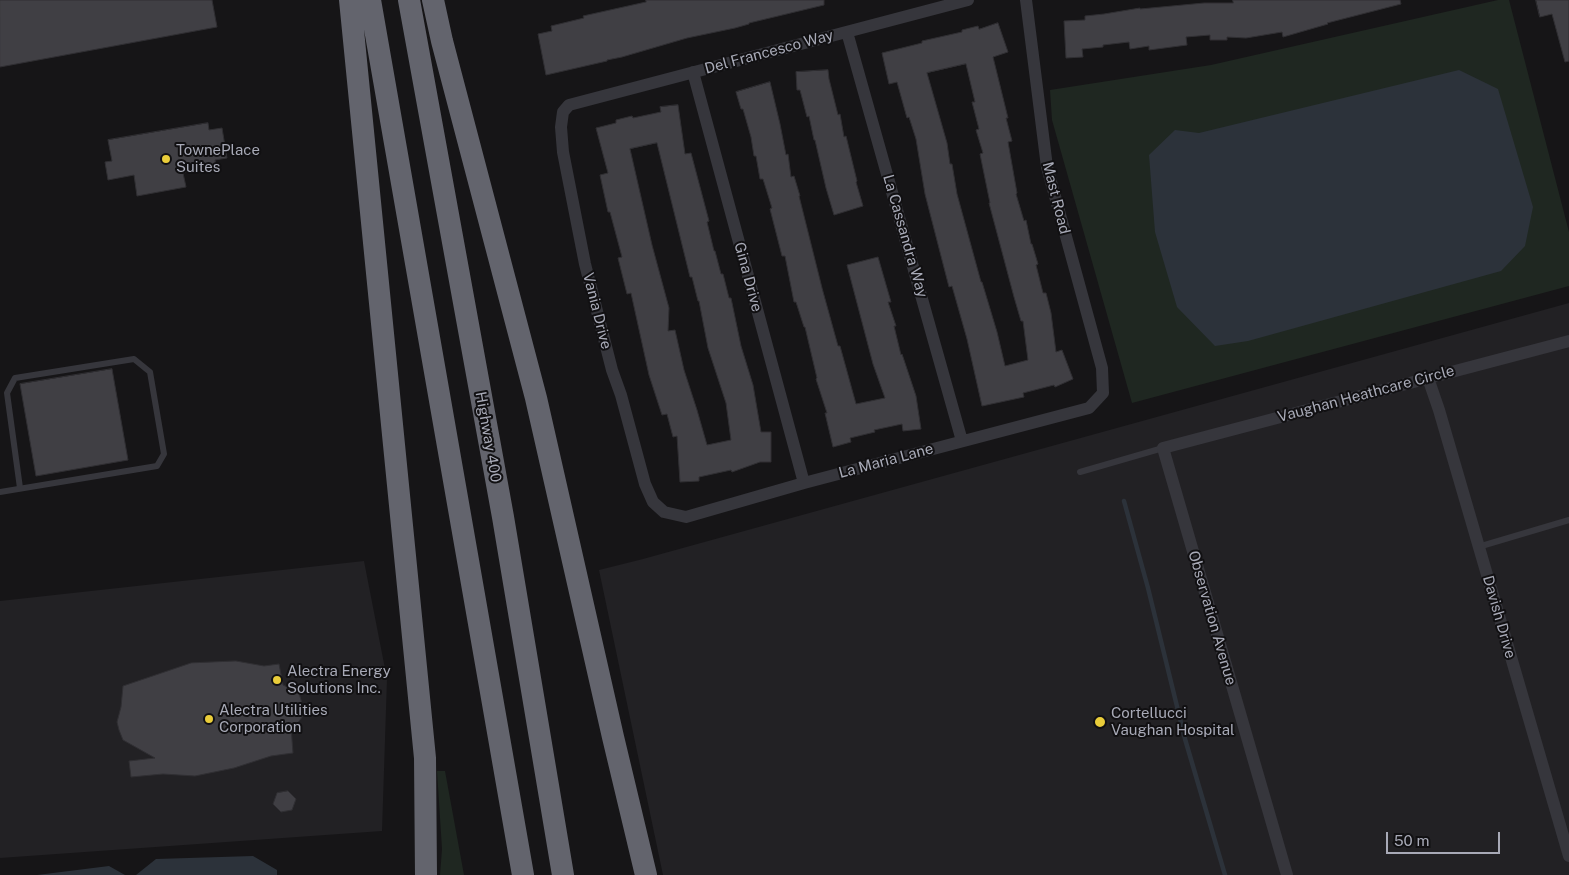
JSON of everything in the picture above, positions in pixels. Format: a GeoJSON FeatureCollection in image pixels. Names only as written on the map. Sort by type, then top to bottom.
{"type":"FeatureCollection","features":[{"type":"Feature","properties":{"kind":"highway"},"geometry":{"type":"LineString","coordinates":[[350,0],[425,758],[426,875]]}},
{"type":"Feature","properties":{"kind":"highway"},"geometry":{"type":"LineString","coordinates":[[370,0],[523,875]]}},
{"type":"Feature","properties":{"kind":"highway","name":"Highway 400"},"geometry":{"type":"LineString","coordinates":[[409,0],[503,517],[562,875]]}},
{"type":"Feature","properties":{"kind":"highway"},"geometry":{"type":"LineString","coordinates":[[433,0],[442,41],[536,398],[646,875]]}},
{"type":"Feature","properties":{"kind":"street","name":"Del Francesco Way"},"geometry":{"type":"LineString","coordinates":[[569,105],[968,0]]}},
{"type":"Feature","properties":{"kind":"street","name":"Mast Road"},"geometry":{"type":"LineString","coordinates":[[1026,0],[1047,168],[1102,368],[1104,393]]}},
{"type":"Feature","properties":{"kind":"street","name":"La Cassandra Way"},"geometry":{"type":"LineString","coordinates":[[847,32],[962,441]]}},
{"type":"Feature","properties":{"kind":"street","name":"Gina Drive"},"geometry":{"type":"LineString","coordinates":[[692,72],[804,482]]}},
{"type":"Feature","properties":{"kind":"street","name":"Vania Drive"},"geometry":{"type":"LineString","coordinates":[[569,105],[563,112],[561,127],[563,152],[585,264],[612,370],[621,395],[645,484],[653,502],[664,512]]}},
{"type":"Feature","properties":{"kind":"street","name":"Vaughan Heathcare Circle"},"geometry":{"type":"LineString","coordinates":[[1163,448],[1569,341]]}},
{"type":"Feature","properties":{"kind":"street","name":"Davish Drive"},"geometry":{"type":"LineString","coordinates":[[1428,378],[1569,856]]}},
{"type":"Feature","properties":{"kind":"street","name":"La Maria Lane"},"geometry":{"type":"LineString","coordinates":[[664,512],[686,517],[804,482],[1089,408],[1104,393]]}},
{"type":"Feature","properties":{"kind":"street","name":"Observation Avenue"},"geometry":{"type":"LineString","coordinates":[[1163,448],[1287,875]]}},
{"type":"Feature","properties":{"kind":"lane"},"geometry":{"type":"LineString","coordinates":[[0,492],[157,466],[164,454],[150,372],[134,359],[15,378],[7,393],[20,488]]}},
{"type":"Feature","properties":{"kind":"lane"},"geometry":{"type":"LineString","coordinates":[[1080,472],[1163,448]]}},
{"type":"Feature","properties":{"kind":"lane"},"geometry":{"type":"LineString","coordinates":[[1478,547],[1569,520]]}},
{"type":"Feature","properties":{"kind":"shaded area"},"geometry":{"type":"Polygon","coordinates":[[[1498,0],[1509,0],[1569,232],[1569,286],[1132,403],[1052,120],[1050,90],[1211,65],[1498,0]]]}},
{"type":"Feature","properties":{"kind":"shaded area"},"geometry":{"type":"Polygon","coordinates":[[[1459,70],[1498,89],[1533,207],[1525,246],[1501,271],[1248,341],[1215,346],[1177,307],[1155,232],[1149,155],[1175,130],[1199,133],[1459,70]]]}},
{"type":"Feature","properties":{"kind":"shaded area","name":"Cortellucci Vaughan Hospital"},"geometry":{"type":"Polygon","coordinates":[[[1569,303],[1569,875],[663,875],[599,570],[1569,303]]]}},
{"type":"Feature","properties":{"kind":"shaded area"},"geometry":{"type":"Polygon","coordinates":[[[364,561],[387,679],[382,831],[0,858],[0,601],[364,561]]]}},
{"type":"Feature","properties":{"kind":"shaded area"},"geometry":{"type":"Polygon","coordinates":[[[437,771],[445,771],[464,875],[440,875],[442,849],[437,771]]]}},
{"type":"Feature","properties":{"kind":"shaded area"},"geometry":{"type":"Polygon","coordinates":[[[253,856],[277,870],[277,875],[136,875],[156,859],[253,856]]]}},
{"type":"Feature","properties":{"kind":"shaded area"},"geometry":{"type":"Polygon","coordinates":[[[109,866],[125,875],[37,875],[109,866]]]}},
{"type":"Feature","properties":{"kind":"building"},"geometry":{"type":"Polygon","coordinates":[[[0,0],[212,0],[217,27],[0,67],[0,0]]]}},
{"type":"Feature","properties":{"kind":"building"},"geometry":{"type":"Polygon","coordinates":[[[646,0],[824,0],[824,5],[546,75],[538,34],[552,31],[551,26],[584,18],[583,16],[646,2],[646,0]]]}},
{"type":"Feature","properties":{"kind":"building"},"geometry":{"type":"Polygon","coordinates":[[[1233,0],[1400,0],[1401,4],[1327,23],[1283,37],[1282,32],[1246,38],[1227,37],[1227,40],[1210,40],[1210,35],[1186,37],[1187,45],[1149,50],[1149,46],[1130,49],[1129,42],[1082,49],[1083,57],[1066,58],[1064,21],[1085,20],[1085,16],[1140,8],[1204,3],[1233,3],[1233,0]]]}},
{"type":"Feature","properties":{"kind":"building"},"geometry":{"type":"Polygon","coordinates":[[[1536,0],[1569,0],[1569,61],[1565,62],[1552,14],[1540,17],[1536,0]]]}},
{"type":"Feature","properties":{"kind":"building"},"geometry":{"type":"Polygon","coordinates":[[[998,23],[1008,52],[993,57],[1012,141],[1008,142],[1016,194],[1024,221],[1026,220],[1038,264],[1036,265],[1043,293],[1046,293],[1051,313],[1056,352],[1062,350],[1073,379],[1055,387],[1054,385],[1023,393],[1024,397],[982,406],[967,339],[952,286],[949,287],[925,194],[916,139],[909,117],[907,118],[897,82],[889,84],[882,53],[978,26],[979,29],[998,23]],[[966,64],[927,73],[947,143],[957,194],[1005,366],[1028,360],[1023,321],[1021,321],[1014,297],[989,203],[980,154],[983,153],[976,130],[979,129],[972,102],[975,102],[966,64]]]}},
{"type":"Feature","properties":{"kind":"building"},"geometry":{"type":"Polygon","coordinates":[[[828,70],[838,115],[840,114],[844,137],[846,136],[863,206],[834,215],[809,116],[807,117],[800,90],[797,90],[796,72],[828,70]]]}},
{"type":"Feature","properties":{"kind":"building"},"geometry":{"type":"Polygon","coordinates":[[[770,82],[786,155],[788,154],[791,177],[794,176],[800,196],[822,288],[856,404],[885,398],[873,364],[847,265],[878,257],[891,302],[888,302],[896,326],[894,326],[901,355],[916,396],[921,429],[903,431],[902,424],[850,438],[851,442],[833,447],[825,413],[827,413],[816,379],[805,327],[796,302],[794,302],[785,256],[782,256],[770,209],[772,208],[763,179],[760,179],[751,137],[736,92],[770,82]]]}},
{"type":"Feature","properties":{"kind":"building"},"geometry":{"type":"Polygon","coordinates":[[[678,105],[685,154],[691,153],[709,221],[707,222],[714,251],[721,274],[723,274],[729,298],[731,298],[741,346],[753,385],[761,432],[771,432],[771,462],[760,462],[732,472],[731,470],[699,477],[699,481],[680,482],[677,436],[673,437],[667,414],[662,415],[649,375],[631,293],[627,294],[618,258],[622,257],[610,212],[608,212],[600,175],[608,173],[596,128],[616,123],[616,120],[632,116],[633,118],[661,112],[660,107],[678,105]],[[657,143],[630,149],[652,245],[669,308],[668,331],[675,330],[684,370],[707,445],[731,440],[726,403],[708,348],[699,301],[692,277],[690,277],[657,143]]]}},
{"type":"Feature","properties":{"kind":"building","name":"TownePlace Suites"},"geometry":{"type":"Polygon","coordinates":[[[208,123],[209,130],[222,128],[227,158],[215,160],[216,167],[183,173],[186,187],[137,196],[134,175],[108,180],[105,162],[112,161],[108,140],[208,123]]]}},
{"type":"Feature","properties":{"kind":"building"},"geometry":{"type":"Polygon","coordinates":[[[112,369],[128,460],[36,476],[20,384],[112,369]]]}},
{"type":"Feature","properties":{"kind":"building","name":"Alectra Utilities Corporation"},"geometry":{"type":"Polygon","coordinates":[[[236,661],[264,666],[279,664],[283,685],[299,693],[303,707],[303,716],[296,725],[291,727],[293,753],[271,756],[234,768],[195,776],[163,774],[131,777],[129,761],[155,758],[123,740],[117,722],[123,686],[191,663],[236,661]]]}},
{"type":"Feature","properties":{"kind":"building"},"geometry":{"type":"Polygon","coordinates":[[[288,791],[296,799],[292,810],[281,812],[273,804],[277,793],[288,791]]]}},
{"type":"Feature","properties":{"kind":"waterway"},"geometry":{"type":"LineString","coordinates":[[1124,501],[1148,588],[1185,739],[1225,875]]}},
{"type":"Feature","properties":{"kind":"place","name":"TownePlace Suites"},"geometry":{"type":"Point","coordinates":[166,159]}},
{"type":"Feature","properties":{"kind":"place","name":"Alectra Energy Solutions Inc."},"geometry":{"type":"Point","coordinates":[277,680]}},
{"type":"Feature","properties":{"kind":"place","name":"Alectra Utilities Corporation"},"geometry":{"type":"Point","coordinates":[209,719]}},
{"type":"Feature","properties":{"kind":"place","name":"Cortellucci Vaughan Hospital"},"geometry":{"type":"Point","coordinates":[1100,722]}}]}
